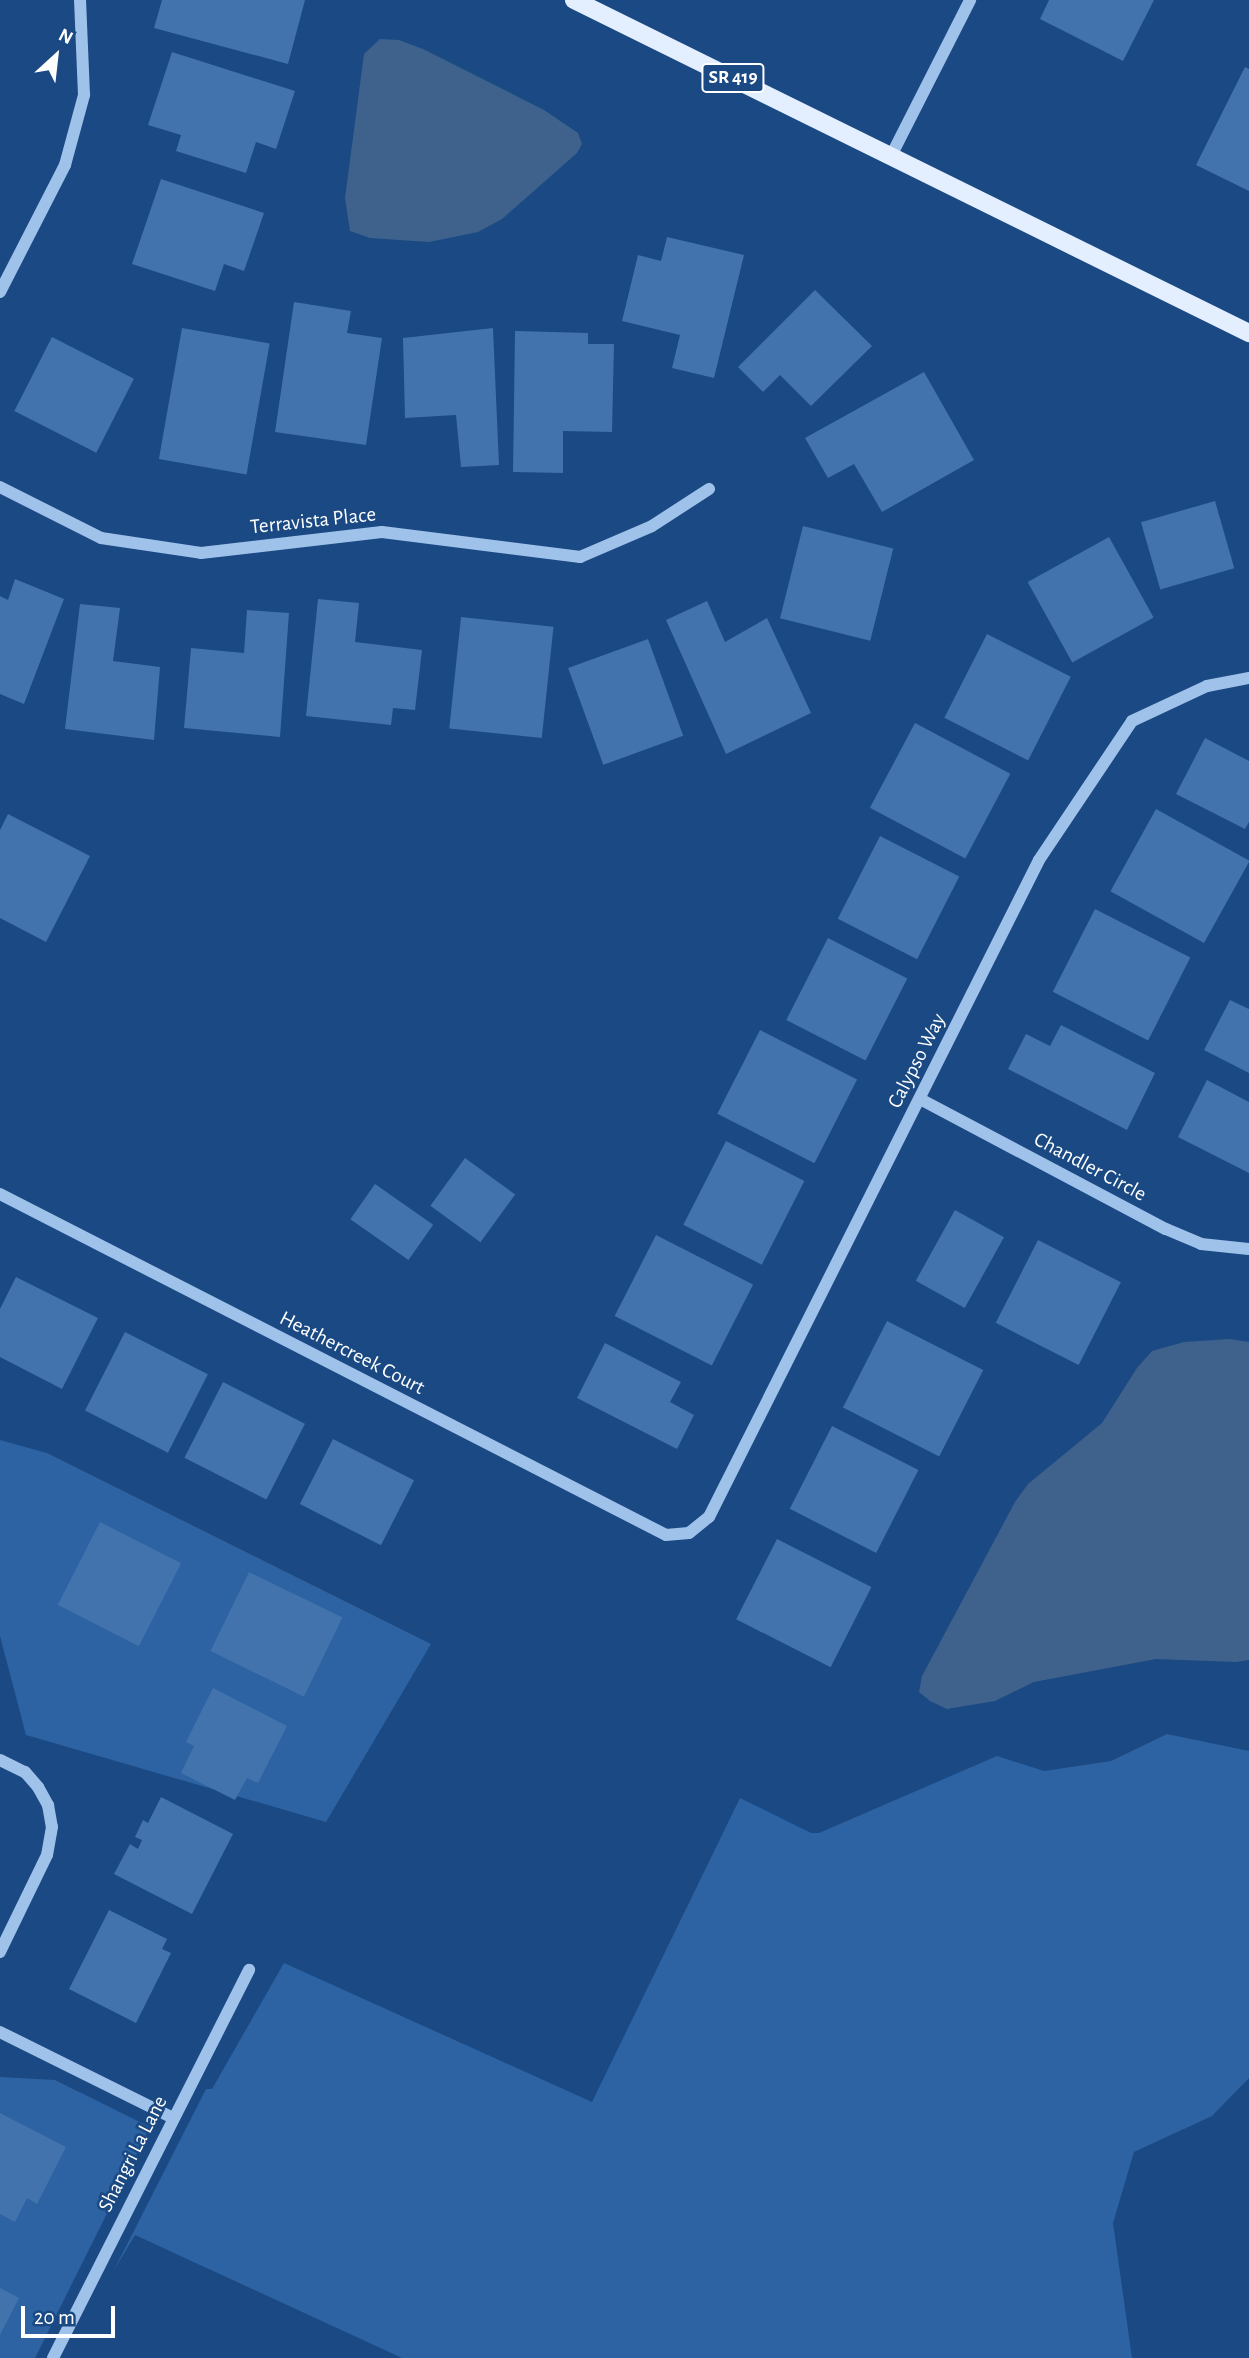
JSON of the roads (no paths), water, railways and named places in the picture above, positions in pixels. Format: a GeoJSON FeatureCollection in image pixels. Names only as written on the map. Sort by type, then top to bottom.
{"type":"FeatureCollection","features":[{"type":"Feature","properties":{"kind":"main road","name":"SR 419"},"geometry":{"type":"LineString","coordinates":[[574,0],[1249,334]]}},
{"type":"Feature","properties":{"kind":"street"},"geometry":{"type":"LineString","coordinates":[[0,292],[65,165],[84,95],[80,0]]}},
{"type":"Feature","properties":{"kind":"street"},"geometry":{"type":"LineString","coordinates":[[891,156],[970,0]]}},
{"type":"Feature","properties":{"kind":"street","name":"Terravista Place"},"geometry":{"type":"LineString","coordinates":[[0,487],[101,538],[201,553],[382,532],[580,556],[652,526],[709,489]]}},
{"type":"Feature","properties":{"kind":"street","name":"Calypso Way"},"geometry":{"type":"LineString","coordinates":[[690,1533],[709,1517],[1039,860],[1132,720],[1207,685],[1249,678]]}},
{"type":"Feature","properties":{"kind":"street","name":"Chandler Circle"},"geometry":{"type":"LineString","coordinates":[[920,1098],[1166,1229],[1201,1244],[1249,1249]]}},
{"type":"Feature","properties":{"kind":"street","name":"Heathercreek Court"},"geometry":{"type":"LineString","coordinates":[[0,1194],[666,1535],[690,1533]]}},
{"type":"Feature","properties":{"kind":"street"},"geometry":{"type":"LineString","coordinates":[[0,1760],[25,1772],[38,1787],[48,1805],[52,1827],[47,1854],[0,1952]]}},
{"type":"Feature","properties":{"kind":"street","name":"Shangri La Lane"},"geometry":{"type":"LineString","coordinates":[[53,2358],[249,1969]]}},
{"type":"Feature","properties":{"kind":"street"},"geometry":{"type":"LineString","coordinates":[[0,2032],[173,2118]]}}]}
